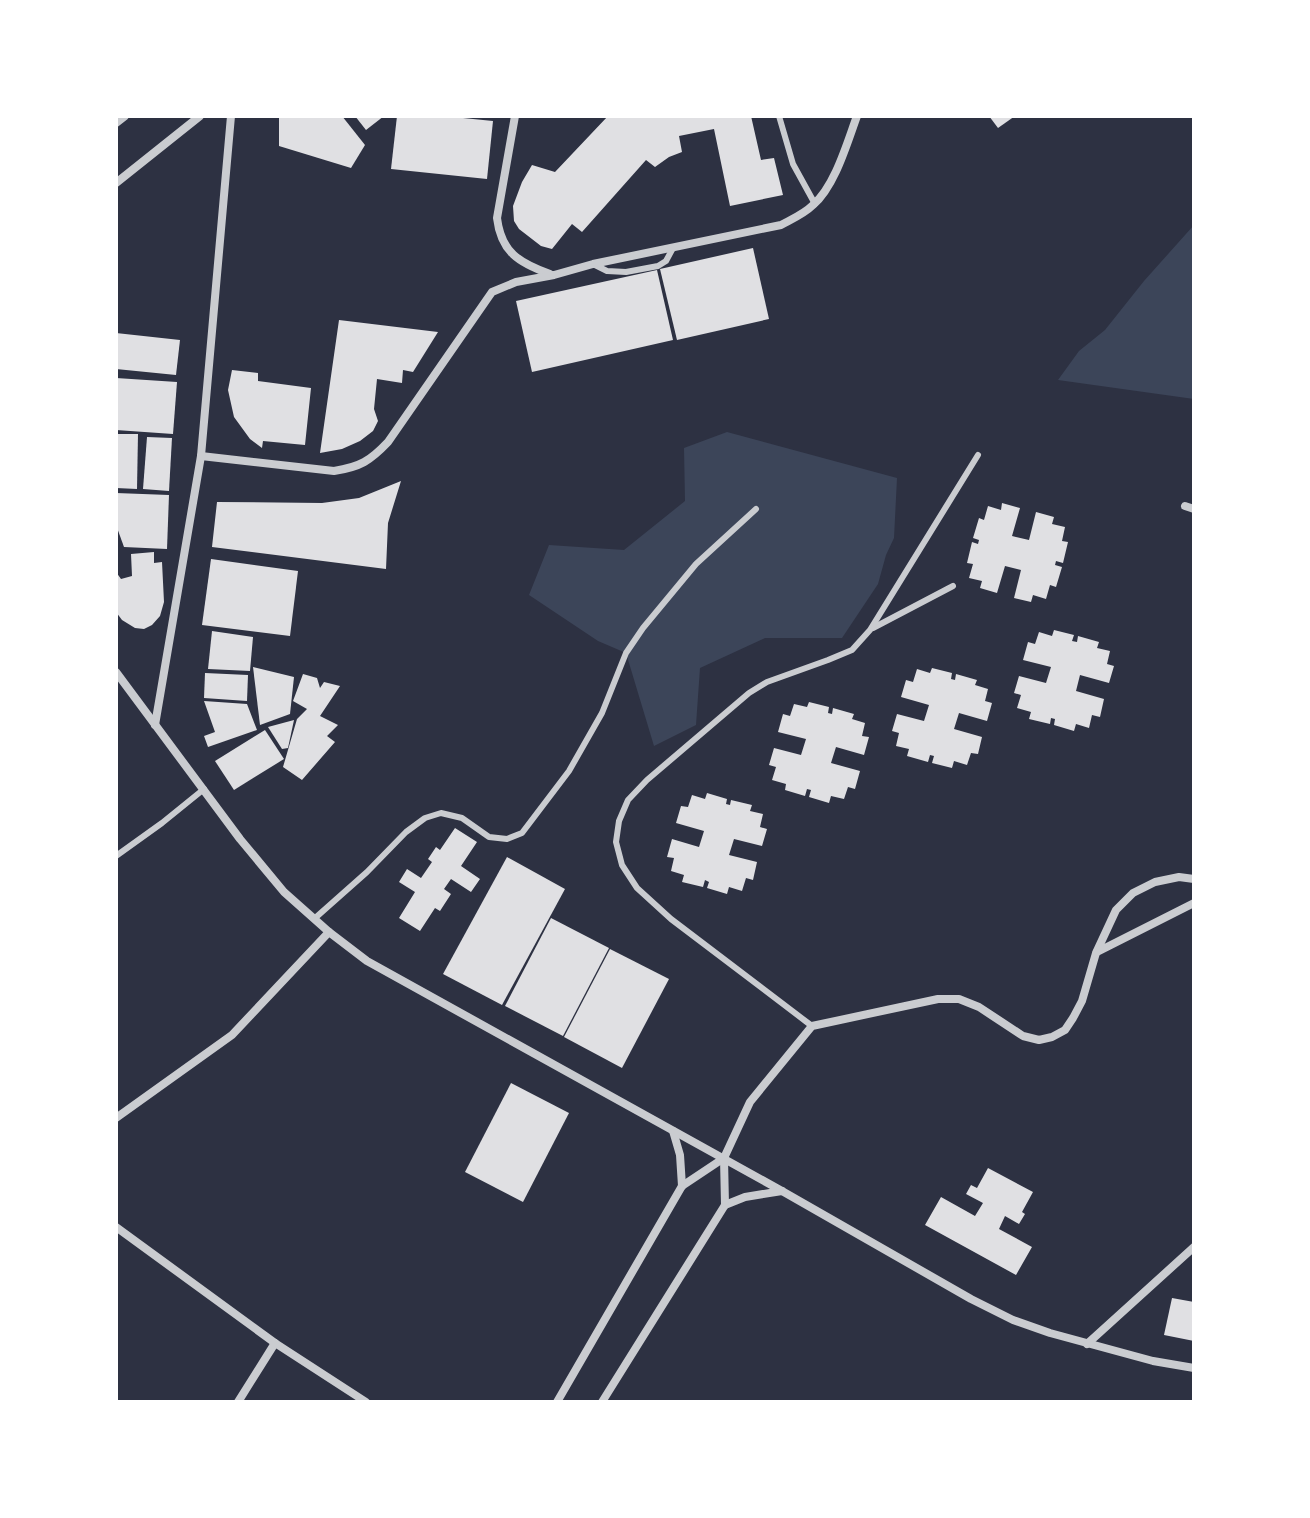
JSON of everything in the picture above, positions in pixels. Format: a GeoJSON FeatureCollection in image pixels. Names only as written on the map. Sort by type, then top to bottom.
{"type":"FeatureCollection","features":[{"type":"Feature","properties":{"kind":"street"},"geometry":{"type":"LineString","coordinates":[[116,123],[125,116]]}},
{"type":"Feature","properties":{"kind":"street"},"geometry":{"type":"LineString","coordinates":[[116,183],[200,116]]}},
{"type":"Feature","properties":{"kind":"street"},"geometry":{"type":"LineString","coordinates":[[155,725],[201,456],[231,116]]}},
{"type":"Feature","properties":{"kind":"street"},"geometry":{"type":"LineString","coordinates":[[515,116],[497,218],[498,230],[503,244],[517,257],[534,268],[554,275]]}},
{"type":"Feature","properties":{"kind":"street"},"geometry":{"type":"LineString","coordinates":[[201,456],[334,471],[354,468],[372,458],[388,442],[492,292],[516,282],[593,264],[781,225],[815,204],[835,173],[857,116]]}},
{"type":"Feature","properties":{"kind":"street"},"geometry":{"type":"LineString","coordinates":[[116,672],[240,839],[284,892],[367,961],[1013,1320],[1087,1344],[1194,1368]]}},
{"type":"Feature","properties":{"kind":"street"},"geometry":{"type":"LineString","coordinates":[[602,1402],[725,1205],[724,1158],[750,1102],[812,1026],[938,999],[959,999],[979,1007],[1023,1036],[1039,1040],[1052,1037],[1065,1030],[1082,1001],[1096,953],[1116,910],[1133,893],[1155,882],[1179,877],[1194,879]]}},
{"type":"Feature","properties":{"kind":"street"},"geometry":{"type":"LineString","coordinates":[[1096,953],[1194,903]]}},
{"type":"Feature","properties":{"kind":"street"},"geometry":{"type":"LineString","coordinates":[[116,1118],[232,1035],[329,932]]}},
{"type":"Feature","properties":{"kind":"street"},"geometry":{"type":"LineString","coordinates":[[673,1130],[680,1155],[682,1186]]}},
{"type":"Feature","properties":{"kind":"street"},"geometry":{"type":"LineString","coordinates":[[557,1402],[682,1186],[724,1158]]}},
{"type":"Feature","properties":{"kind":"street"},"geometry":{"type":"LineString","coordinates":[[725,1205],[745,1197],[782,1191]]}},
{"type":"Feature","properties":{"kind":"street"},"geometry":{"type":"LineString","coordinates":[[116,1227],[275,1343],[366,1402]]}},
{"type":"Feature","properties":{"kind":"street"},"geometry":{"type":"LineString","coordinates":[[1087,1344],[1194,1247]]}},
{"type":"Feature","properties":{"kind":"street"},"geometry":{"type":"LineString","coordinates":[[238,1402],[275,1343]]}},
{"type":"Feature","properties":{"kind":"lane"},"geometry":{"type":"LineString","coordinates":[[779,116],[793,164],[815,204]]}},
{"type":"Feature","properties":{"kind":"lane"},"geometry":{"type":"LineString","coordinates":[[593,264],[607,271],[626,272],[658,266],[666,261],[673,248]]}},
{"type":"Feature","properties":{"kind":"lane"},"geometry":{"type":"LineString","coordinates":[[812,1026],[671,919],[637,888],[622,865],[616,842],[619,821],[628,800],[647,780],[749,693],[767,682],[852,650],[870,630],[978,455]]}},
{"type":"Feature","properties":{"kind":"lane"},"geometry":{"type":"LineString","coordinates":[[314,919],[406,832],[425,818],[441,813],[462,818],[489,837],[507,839],[522,833],[569,771],[602,713],[626,653],[643,628],[696,564],[756,509]]}},
{"type":"Feature","properties":{"kind":"lane"},"geometry":{"type":"LineString","coordinates":[[870,630],[953,586]]}},
{"type":"Feature","properties":{"kind":"lane"},"geometry":{"type":"LineString","coordinates":[[116,856],[204,789]]}},
{"type":"Feature","properties":{"kind":"shaded area"},"geometry":{"type":"Polygon","coordinates":[[[1194,225],[1194,399],[1058,380],[1079,351],[1105,330],[1194,225]]]}},
{"type":"Feature","properties":{"kind":"shaded area"},"geometry":{"type":"Polygon","coordinates":[[[727,432],[897,478],[894,538],[878,584],[842,638],[765,638],[700,668],[696,725],[654,746],[626,653],[598,641],[529,595],[549,545],[624,550],[685,501],[684,448],[727,432]]]}},
{"type":"Feature","properties":{"kind":"building"},"geometry":{"type":"Polygon","coordinates":[[[279,116],[342,116],[365,145],[351,168],[279,146],[279,116]]]}},
{"type":"Feature","properties":{"kind":"building"},"geometry":{"type":"Polygon","coordinates":[[[355,116],[384,116],[366,130],[355,116]]]}},
{"type":"Feature","properties":{"kind":"building"},"geometry":{"type":"Polygon","coordinates":[[[397,116],[493,121],[487,179],[391,169],[397,116]]]}},
{"type":"Feature","properties":{"kind":"building"},"geometry":{"type":"Polygon","coordinates":[[[608,116],[751,116],[761,160],[774,158],[783,195],[730,206],[714,129],[679,136],[682,152],[655,167],[646,160],[582,232],[572,224],[552,249],[541,246],[519,229],[514,221],[513,206],[522,182],[532,165],[555,172],[608,116]]]}},
{"type":"Feature","properties":{"kind":"building"},"geometry":{"type":"Polygon","coordinates":[[[989,116],[1015,116],[998,128],[989,116]]]}},
{"type":"Feature","properties":{"kind":"building"},"geometry":{"type":"Polygon","coordinates":[[[753,248],[769,319],[677,340],[660,269],[753,248]]]}},
{"type":"Feature","properties":{"kind":"building"},"geometry":{"type":"Polygon","coordinates":[[[657,270],[673,340],[532,372],[516,301],[657,270]]]}},
{"type":"Feature","properties":{"kind":"building"},"geometry":{"type":"Polygon","coordinates":[[[339,320],[438,332],[413,372],[403,370],[402,383],[377,379],[374,409],[378,421],[373,431],[342,449],[320,453],[339,320]]]}},
{"type":"Feature","properties":{"kind":"building"},"geometry":{"type":"Polygon","coordinates":[[[116,333],[180,340],[176,375],[116,369],[116,333]]]}},
{"type":"Feature","properties":{"kind":"building"},"geometry":{"type":"Polygon","coordinates":[[[232,370],[258,373],[258,381],[311,388],[305,445],[263,441],[262,448],[250,439],[234,417],[228,390],[232,370]]]}},
{"type":"Feature","properties":{"kind":"building"},"geometry":{"type":"Polygon","coordinates":[[[116,378],[177,382],[173,434],[116,430],[116,378]]]}},
{"type":"Feature","properties":{"kind":"building"},"geometry":{"type":"Polygon","coordinates":[[[116,434],[138,434],[137,489],[116,488],[116,434]]]}},
{"type":"Feature","properties":{"kind":"building"},"geometry":{"type":"Polygon","coordinates":[[[147,437],[172,438],[169,491],[143,489],[147,437]]]}},
{"type":"Feature","properties":{"kind":"building"},"geometry":{"type":"Polygon","coordinates":[[[401,481],[388,523],[386,569],[212,547],[217,502],[322,503],[359,498],[401,481]]]}},
{"type":"Feature","properties":{"kind":"building"},"geometry":{"type":"Polygon","coordinates":[[[116,493],[169,495],[167,549],[124,547],[116,525],[116,493]]]}},
{"type":"Feature","properties":{"kind":"building"},"geometry":{"type":"Polygon","coordinates":[[[1002,503],[1020,508],[1012,536],[1029,540],[1036,512],[1054,517],[1052,524],[1065,527],[1062,541],[1068,542],[1063,563],[1056,561],[1055,565],[1062,567],[1056,587],[1050,585],[1046,599],[1033,595],[1031,602],[1014,598],[1021,570],[1005,566],[997,593],[980,588],[982,581],[969,578],[973,564],[967,563],[972,542],[978,544],[979,540],[973,538],[979,518],[984,520],[988,506],[1001,510],[1002,503]]]}},
{"type":"Feature","properties":{"kind":"building"},"geometry":{"type":"Polygon","coordinates":[[[154,552],[154,563],[162,562],[164,602],[160,616],[152,625],[144,629],[135,628],[116,612],[116,572],[121,579],[132,576],[131,554],[154,552]]]}},
{"type":"Feature","properties":{"kind":"building"},"geometry":{"type":"Polygon","coordinates":[[[211,559],[298,571],[290,636],[202,625],[211,559]]]}},
{"type":"Feature","properties":{"kind":"building"},"geometry":{"type":"Polygon","coordinates":[[[1054,630],[1074,635],[1072,641],[1077,642],[1078,636],[1099,642],[1097,648],[1110,651],[1107,664],[1114,666],[1109,683],[1080,675],[1076,691],[1104,699],[1100,717],[1092,715],[1089,728],[1076,724],[1074,731],[1054,725],[1055,719],[1051,718],[1050,724],[1029,719],[1031,712],[1017,708],[1021,695],[1014,693],[1019,676],[1046,683],[1051,667],[1023,660],[1028,642],[1035,644],[1039,632],[1052,636],[1054,630]]]}},
{"type":"Feature","properties":{"kind":"building"},"geometry":{"type":"Polygon","coordinates":[[[212,631],[253,637],[250,671],[208,669],[212,631]]]}},
{"type":"Feature","properties":{"kind":"building"},"geometry":{"type":"Polygon","coordinates":[[[253,667],[294,677],[290,714],[260,725],[253,667]]]}},
{"type":"Feature","properties":{"kind":"building"},"geometry":{"type":"Polygon","coordinates":[[[932,668],[952,673],[951,679],[955,680],[956,674],[977,680],[975,685],[988,689],[985,701],[992,703],[987,721],[959,713],[954,729],[982,737],[978,754],[971,753],[967,765],[954,761],[952,768],[932,763],[934,756],[930,755],[928,762],[907,756],[909,749],[896,746],[899,733],[892,731],[897,714],[924,721],[929,705],[901,697],[906,680],[913,682],[917,669],[930,673],[932,668]]]}},
{"type":"Feature","properties":{"kind":"building"},"geometry":{"type":"Polygon","coordinates":[[[205,673],[248,675],[247,701],[204,698],[205,673]]]}},
{"type":"Feature","properties":{"kind":"building"},"geometry":{"type":"Polygon","coordinates":[[[303,674],[317,678],[320,688],[324,682],[340,686],[320,716],[338,725],[327,736],[335,742],[302,780],[283,767],[297,719],[307,709],[293,701],[303,674]]]}},
{"type":"Feature","properties":{"kind":"building"},"geometry":{"type":"Polygon","coordinates":[[[204,701],[247,704],[257,730],[208,747],[204,736],[215,732],[204,701]]]}},
{"type":"Feature","properties":{"kind":"building"},"geometry":{"type":"Polygon","coordinates":[[[809,702],[829,707],[828,713],[832,714],[833,708],[854,714],[852,719],[865,723],[862,736],[869,737],[864,755],[836,747],[831,763],[860,771],[855,789],[848,787],[844,799],[831,796],[829,803],[809,797],[811,790],[807,789],[805,796],[785,790],[786,784],[772,780],[776,767],[769,765],[774,748],[801,755],[806,739],[778,732],[783,714],[790,716],[794,704],[807,707],[809,702]]]}},
{"type":"Feature","properties":{"kind":"building"},"geometry":{"type":"Polygon","coordinates":[[[294,720],[288,748],[282,749],[268,727],[294,720]]]}},
{"type":"Feature","properties":{"kind":"building"},"geometry":{"type":"Polygon","coordinates":[[[265,730],[284,759],[234,790],[215,761],[265,730]]]}},
{"type":"Feature","properties":{"kind":"building"},"geometry":{"type":"Polygon","coordinates":[[[707,793],[727,799],[726,804],[730,805],[731,800],[752,805],[750,811],[763,814],[760,827],[767,829],[762,846],[734,839],[729,855],[757,862],[753,880],[746,878],[742,891],[729,887],[727,894],[707,888],[709,882],[705,880],[703,887],[682,882],[684,875],[671,871],[674,858],[667,857],[672,839],[699,847],[704,831],[676,823],[681,806],[688,807],[692,795],[705,799],[707,793]]]}},
{"type":"Feature","properties":{"kind":"building"},"geometry":{"type":"Polygon","coordinates":[[[455,828],[477,842],[461,866],[480,879],[471,892],[451,879],[444,889],[451,894],[440,911],[435,908],[420,931],[399,918],[415,892],[399,882],[407,869],[421,878],[432,862],[428,859],[436,847],[440,850],[455,828]]]}},
{"type":"Feature","properties":{"kind":"building"},"geometry":{"type":"Polygon","coordinates":[[[507,857],[565,889],[502,1005],[443,974],[507,857]]]}},
{"type":"Feature","properties":{"kind":"building"},"geometry":{"type":"Polygon","coordinates":[[[551,918],[609,948],[563,1036],[505,1006],[551,918]]]}},
{"type":"Feature","properties":{"kind":"building"},"geometry":{"type":"Polygon","coordinates":[[[610,949],[669,979],[622,1068],[564,1037],[610,949]]]}},
{"type":"Feature","properties":{"kind":"building"},"geometry":{"type":"Polygon","coordinates":[[[511,1083],[569,1113],[523,1202],[465,1172],[511,1083]]]}},
{"type":"Feature","properties":{"kind":"building"},"geometry":{"type":"Polygon","coordinates":[[[988,1168],[1033,1192],[1019,1224],[1005,1216],[999,1229],[1032,1247],[1016,1275],[925,1225],[941,1197],[975,1216],[983,1203],[966,1194],[971,1185],[977,1188],[988,1168]]]}},
{"type":"Feature","properties":{"kind":"building"},"geometry":{"type":"Polygon","coordinates":[[[1172,1298],[1194,1302],[1194,1341],[1164,1335],[1172,1298]]]}}]}
